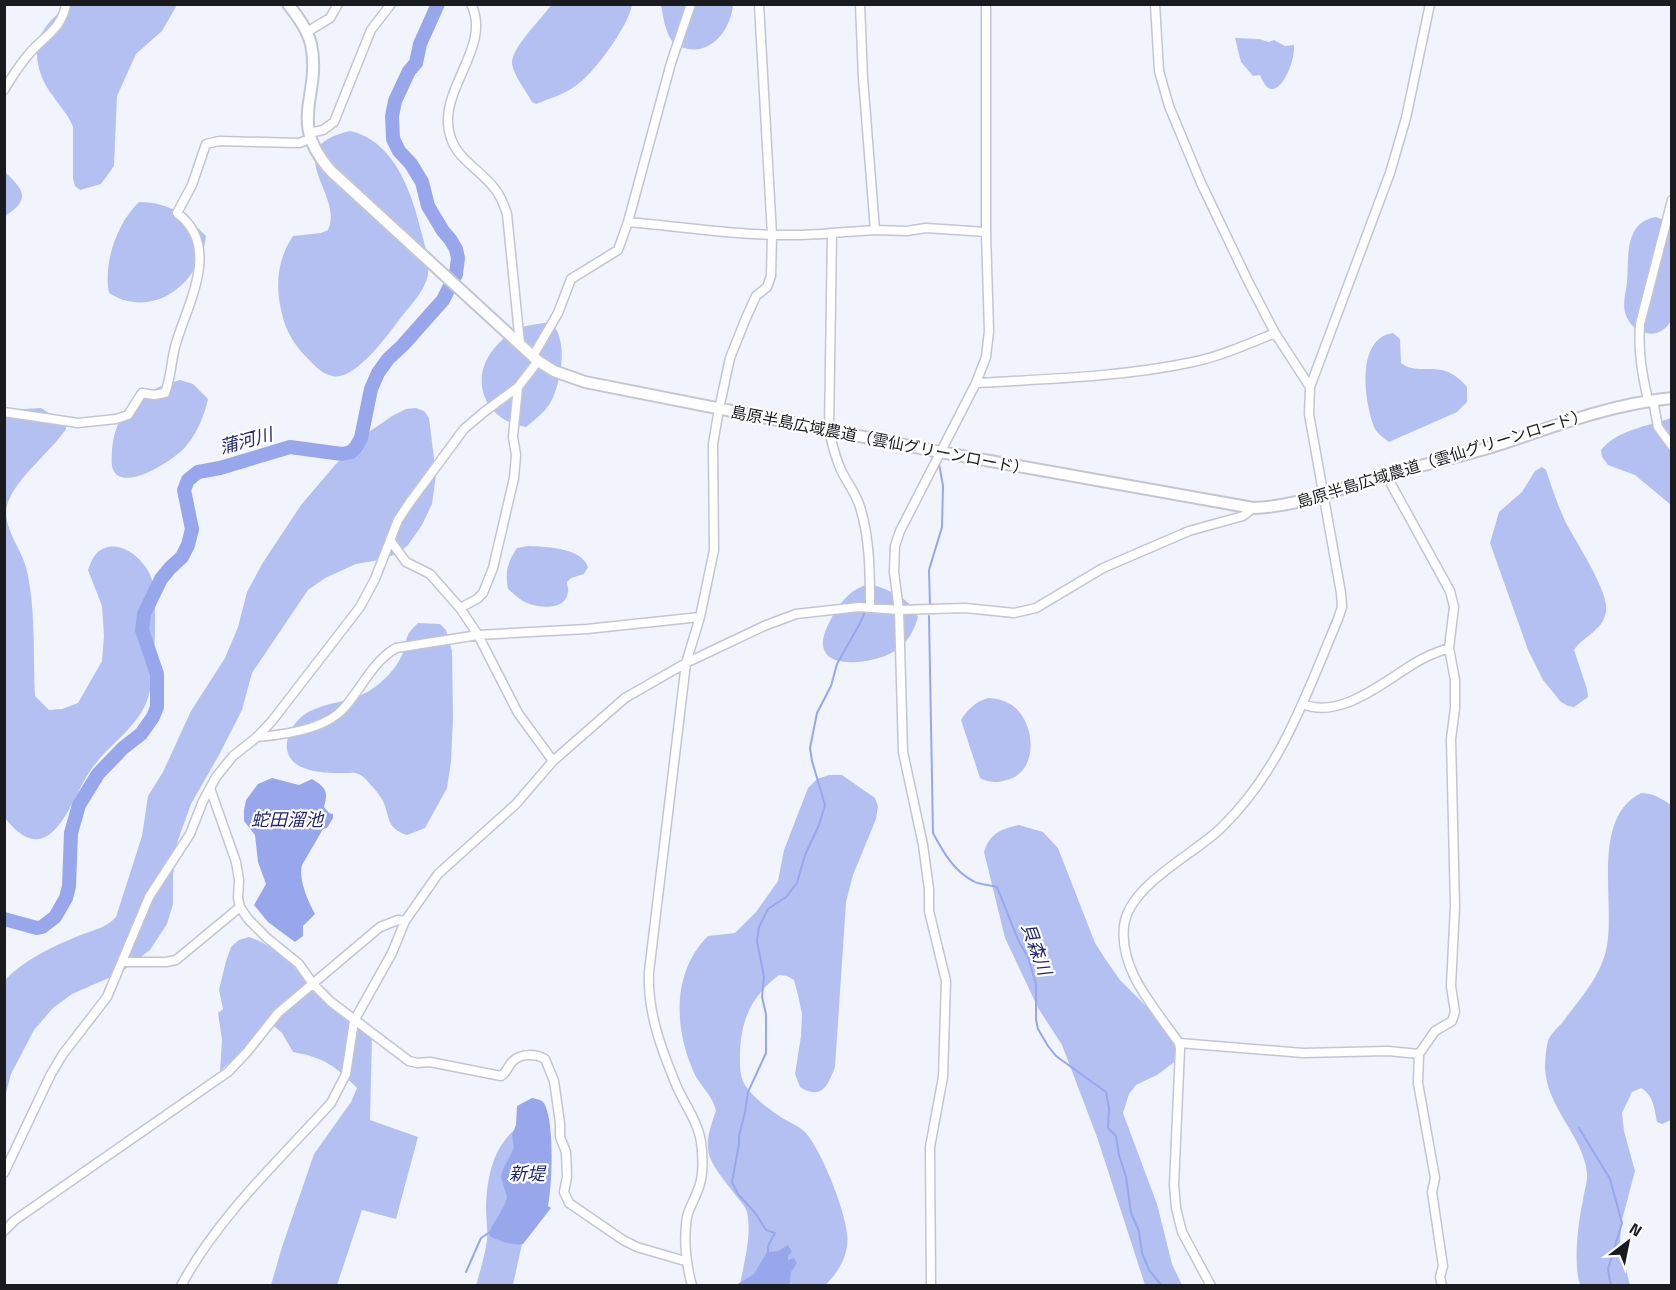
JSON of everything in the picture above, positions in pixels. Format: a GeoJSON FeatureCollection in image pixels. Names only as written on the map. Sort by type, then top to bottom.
{"type":"FeatureCollection","features":[{"type":"Feature","properties":{"kind":"street"},"geometry":{"type":"LineString","coordinates":[[4,90],[27,56],[43,38],[55,30],[64,17],[66,4]]}},
{"type":"Feature","properties":{"kind":"street"},"geometry":{"type":"LineString","coordinates":[[288,4],[307,32],[313,63],[308,109],[309,136]]}},
{"type":"Feature","properties":{"kind":"street"},"geometry":{"type":"LineString","coordinates":[[307,32],[330,18],[338,4]]}},
{"type":"Feature","properties":{"kind":"street"},"geometry":{"type":"LineString","coordinates":[[4,412],[78,423],[116,419],[128,415],[142,393],[165,393],[175,346],[190,306],[199,264],[199,245],[192,230],[177,213],[192,185],[206,144],[219,141],[299,143],[334,122],[371,30],[391,4]]}},
{"type":"Feature","properties":{"kind":"street"},"geometry":{"type":"LineString","coordinates":[[471,4],[477,18],[477,32],[450,104],[448,123],[451,138],[458,153],[494,187],[507,214],[520,344]]}},
{"type":"Feature","properties":{"kind":"street"},"geometry":{"type":"LineString","coordinates":[[4,1173],[51,1074],[78,1033],[107,997],[148,897],[190,834],[210,788],[224,765],[257,737],[292,696],[360,607],[375,579],[398,520],[464,429],[518,387],[536,358],[558,313],[571,279],[618,250],[628,222],[671,63],[691,4]]}},
{"type":"Feature","properties":{"kind":"street"},"geometry":{"type":"LineString","coordinates":[[692,1286],[686,1261],[687,1217],[701,1181],[702,1145],[700,1134],[677,1087],[654,1023],[648,987],[686,663],[700,617],[714,550],[713,444],[719,409],[730,358],[756,296],[767,287],[771,276],[772,235],[759,4]]}},
{"type":"Feature","properties":{"kind":"street"},"geometry":{"type":"LineString","coordinates":[[860,4],[863,78],[875,230]]}},
{"type":"Feature","properties":{"kind":"street"},"geometry":{"type":"LineString","coordinates":[[931,1286],[930,1147],[943,1077],[946,981],[929,911],[929,889],[923,845],[903,753],[899,610],[894,572],[895,546],[910,510],[976,383],[986,357],[989,331],[986,232],[986,4]]}},
{"type":"Feature","properties":{"kind":"street"},"geometry":{"type":"LineString","coordinates":[[1155,4],[1159,71],[1169,106],[1201,183],[1275,333],[1310,387]]}},
{"type":"Feature","properties":{"kind":"street"},"geometry":{"type":"LineString","coordinates":[[1211,1286],[1182,1232],[1176,1208],[1174,1185],[1181,1056],[1179,1043],[1127,964],[1123,944],[1124,925],[1129,909],[1142,891],[1220,829],[1263,780],[1303,704],[1342,607],[1309,414],[1310,387],[1390,173],[1406,118],[1430,4]]}},
{"type":"Feature","properties":{"kind":"street","name":"島原半島広域農道（雲仙グリーンロード）"},"geometry":{"type":"LineString","coordinates":[[309,136],[320,158],[331,171],[493,320],[554,371],[585,382],[940,452],[1253,508],[1279,507],[1502,443],[1585,415],[1650,400],[1671,398]]}},
{"type":"Feature","properties":{"kind":"street"},"geometry":{"type":"LineString","coordinates":[[1671,200],[1640,324],[1639,343],[1640,365],[1658,427],[1671,446]]}},
{"type":"Feature","properties":{"kind":"street"},"geometry":{"type":"LineString","coordinates":[[628,222],[797,237],[926,228],[986,232]]}},
{"type":"Feature","properties":{"kind":"street"},"geometry":{"type":"LineString","coordinates":[[832,233],[829,430],[834,453],[854,491],[864,522],[870,581],[870,608]]}},
{"type":"Feature","properties":{"kind":"street"},"geometry":{"type":"LineString","coordinates":[[976,383],[1127,372],[1192,362],[1223,354],[1275,333]]}},
{"type":"Feature","properties":{"kind":"street"},"geometry":{"type":"LineString","coordinates":[[460,608],[483,593],[493,568],[514,478],[516,455],[513,436],[518,387]]}},
{"type":"Feature","properties":{"kind":"street"},"geometry":{"type":"LineString","coordinates":[[1386,475],[1450,591],[1454,607],[1449,648],[1455,680],[1455,708],[1451,739],[1455,906],[1451,986],[1455,1012],[1452,1020],[1428,1038],[1419,1054],[1418,1083],[1435,1178],[1432,1192],[1443,1266],[1440,1277],[1442,1286]]}},
{"type":"Feature","properties":{"kind":"street"},"geometry":{"type":"LineString","coordinates":[[181,1286],[226,1219],[331,1103],[346,1074],[354,1021],[392,953],[405,921],[438,874],[516,804],[553,761],[625,698],[686,663],[764,626],[796,614],[849,608],[899,610],[965,608],[1014,614],[1036,608],[1103,568],[1190,531],[1243,516],[1253,508]]}},
{"type":"Feature","properties":{"kind":"street"},"geometry":{"type":"LineString","coordinates":[[390,540],[406,562],[430,574],[460,608],[478,635],[518,713],[553,761]]}},
{"type":"Feature","properties":{"kind":"street"},"geometry":{"type":"LineString","coordinates":[[257,737],[301,730],[332,718],[343,710],[385,654],[396,648],[478,635],[587,629],[700,617]]}},
{"type":"Feature","properties":{"kind":"street"},"geometry":{"type":"LineString","coordinates":[[1303,704],[1323,709],[1356,698],[1370,692],[1416,662],[1449,648]]}},
{"type":"Feature","properties":{"kind":"street"},"geometry":{"type":"LineString","coordinates":[[210,788],[236,862],[240,907],[258,929],[299,964],[313,984],[331,1002],[400,1056],[417,1063],[430,1062],[501,1076],[506,1073],[511,1062],[519,1057],[533,1055],[545,1059],[554,1081],[560,1137],[566,1152],[567,1177],[564,1192],[569,1203],[637,1247],[686,1261]]}},
{"type":"Feature","properties":{"kind":"street"},"geometry":{"type":"LineString","coordinates":[[123,962],[176,960],[240,907]]}},
{"type":"Feature","properties":{"kind":"street"},"geometry":{"type":"LineString","coordinates":[[4,1231],[15,1220],[228,1072],[278,1013],[380,927],[398,920],[405,921]]}},
{"type":"Feature","properties":{"kind":"street"},"geometry":{"type":"LineString","coordinates":[[1179,1043],[1303,1053],[1388,1050],[1419,1054]]}},
{"type":"Feature","properties":{"kind":"shaded area"},"geometry":{"type":"Polygon","coordinates":[[[68,5],[177,5],[162,31],[136,54],[117,96],[114,166],[101,184],[80,190],[75,186],[73,179],[73,127],[43,80],[37,54],[40,36],[45,28],[68,5]]]}},
{"type":"Feature","properties":{"kind":"shaded area"},"geometry":{"type":"Polygon","coordinates":[[[551,5],[632,5],[617,37],[591,72],[570,90],[536,104],[532,102],[515,73],[512,64],[513,57],[551,5]]]}},
{"type":"Feature","properties":{"kind":"shaded area"},"geometry":{"type":"Polygon","coordinates":[[[661,5],[733,5],[729,22],[720,37],[706,47],[689,49],[673,43],[666,28],[661,5]]]}},
{"type":"Feature","properties":{"kind":"shaded area"},"geometry":{"type":"Polygon","coordinates":[[[1235,38],[1259,39],[1269,42],[1274,40],[1285,46],[1294,45],[1292,63],[1288,73],[1277,87],[1272,89],[1266,85],[1260,75],[1253,76],[1241,62],[1235,38]]]}},
{"type":"Feature","properties":{"kind":"shaded area"},"geometry":{"type":"Polygon","coordinates":[[[350,131],[366,137],[379,146],[399,171],[418,218],[427,254],[428,269],[427,280],[421,292],[378,346],[350,372],[341,376],[332,376],[315,366],[291,338],[282,315],[278,280],[282,258],[293,236],[328,230],[331,216],[315,160],[318,149],[329,139],[350,131]]]}},
{"type":"Feature","properties":{"kind":"shaded area"},"geometry":{"type":"Polygon","coordinates":[[[5,172],[17,184],[22,194],[19,204],[5,216],[5,172]]]}},
{"type":"Feature","properties":{"kind":"shaded area"},"geometry":{"type":"Polygon","coordinates":[[[139,202],[169,207],[177,211],[206,236],[198,264],[180,287],[169,295],[142,302],[125,300],[109,293],[108,281],[110,257],[118,232],[139,202]]]}},
{"type":"Feature","properties":{"kind":"shaded area"},"geometry":{"type":"Polygon","coordinates":[[[1656,217],[1671,223],[1672,317],[1663,330],[1651,334],[1637,330],[1632,325],[1625,313],[1624,304],[1630,242],[1633,233],[1646,220],[1656,217]]]}},
{"type":"Feature","properties":{"kind":"shaded area"},"geometry":{"type":"Polygon","coordinates":[[[550,322],[559,337],[562,357],[554,395],[546,409],[526,427],[511,423],[489,406],[484,394],[483,368],[489,355],[509,333],[526,326],[550,322]]]}},
{"type":"Feature","properties":{"kind":"shaded area"},"geometry":{"type":"Polygon","coordinates":[[[1393,333],[1400,339],[1401,363],[1416,369],[1449,372],[1467,387],[1467,402],[1457,412],[1389,442],[1376,431],[1371,418],[1366,374],[1368,359],[1373,347],[1381,338],[1393,333]]]}},
{"type":"Feature","properties":{"kind":"shaded area"},"geometry":{"type":"Polygon","coordinates":[[[180,380],[193,384],[208,399],[205,411],[191,440],[182,451],[164,464],[141,475],[131,478],[115,473],[112,465],[114,435],[125,412],[142,396],[180,380]]]}},
{"type":"Feature","properties":{"kind":"shaded area"},"geometry":{"type":"Polygon","coordinates":[[[41,408],[66,424],[66,429],[24,476],[11,496],[6,514],[9,529],[24,560],[29,582],[33,615],[35,696],[49,710],[62,709],[78,703],[102,661],[104,636],[102,606],[88,570],[96,554],[104,548],[122,548],[131,552],[145,567],[153,584],[155,624],[152,674],[144,708],[132,725],[91,769],[56,828],[48,836],[39,839],[29,838],[17,831],[5,818],[5,416],[24,409],[41,408]]]}},
{"type":"Feature","properties":{"kind":"shaded area"},"geometry":{"type":"Polygon","coordinates":[[[416,408],[424,411],[429,418],[436,475],[432,504],[422,525],[400,552],[384,559],[356,564],[325,578],[308,590],[252,673],[242,710],[191,804],[178,840],[173,876],[173,904],[167,924],[150,950],[120,973],[72,994],[53,1008],[34,1030],[11,1074],[5,1097],[5,980],[39,954],[103,927],[116,917],[142,836],[148,796],[163,772],[191,711],[225,658],[238,627],[247,592],[262,564],[301,505],[335,465],[369,432],[392,416],[406,409],[416,408]]]}},
{"type":"Feature","properties":{"kind":"shaded area"},"geometry":{"type":"Polygon","coordinates":[[[1671,418],[1671,505],[1635,475],[1608,465],[1602,457],[1601,450],[1624,433],[1671,418]]]}},
{"type":"Feature","properties":{"kind":"shaded area"},"geometry":{"type":"Polygon","coordinates":[[[1542,467],[1546,470],[1566,523],[1598,580],[1606,604],[1606,612],[1601,624],[1574,650],[1588,697],[1574,707],[1561,702],[1543,680],[1528,650],[1490,543],[1499,512],[1522,492],[1535,471],[1542,467]]]}},
{"type":"Feature","properties":{"kind":"shaded area"},"geometry":{"type":"Polygon","coordinates":[[[528,546],[562,549],[584,560],[588,567],[584,574],[571,578],[567,582],[568,592],[562,603],[542,607],[523,601],[508,589],[507,573],[511,558],[517,548],[528,546]]]}},
{"type":"Feature","properties":{"kind":"shaded area"},"geometry":{"type":"Polygon","coordinates":[[[870,584],[891,592],[915,610],[918,617],[910,636],[896,650],[880,658],[847,662],[829,656],[824,650],[823,641],[836,610],[848,595],[870,584]]]}},
{"type":"Feature","properties":{"kind":"shaded area"},"geometry":{"type":"Polygon","coordinates":[[[418,623],[440,624],[446,630],[452,651],[451,762],[447,788],[425,828],[407,835],[395,829],[381,798],[362,776],[355,773],[324,772],[304,768],[289,757],[287,741],[294,724],[308,712],[362,695],[384,680],[399,660],[408,635],[418,623]]]}},
{"type":"Feature","properties":{"kind":"shaded area"},"geometry":{"type":"Polygon","coordinates":[[[988,698],[1005,701],[1019,711],[1025,721],[1031,745],[1025,767],[1018,775],[1000,782],[990,782],[980,778],[961,720],[972,706],[988,698]]]}},
{"type":"Feature","properties":{"kind":"shaded area"},"geometry":{"type":"Polygon","coordinates":[[[829,775],[842,775],[875,798],[878,806],[876,819],[853,875],[846,902],[835,1067],[827,1085],[819,1092],[808,1091],[800,1087],[795,1074],[802,1014],[794,980],[779,975],[761,992],[749,1011],[740,1045],[740,1066],[743,1081],[753,1095],[778,1115],[805,1132],[812,1141],[837,1195],[845,1222],[847,1247],[839,1268],[825,1285],[740,1285],[748,1240],[747,1212],[718,1172],[709,1155],[708,1137],[716,1111],[710,1096],[695,1075],[683,1040],[680,1021],[682,984],[687,967],[708,936],[735,933],[756,912],[778,881],[784,850],[808,788],[817,779],[829,775]]]}},
{"type":"Feature","properties":{"kind":"shaded area"},"geometry":{"type":"Polygon","coordinates":[[[1641,793],[1657,796],[1671,805],[1671,1120],[1662,1124],[1657,1122],[1649,1095],[1641,1088],[1632,1092],[1622,1113],[1624,1131],[1635,1171],[1621,1224],[1620,1246],[1630,1285],[1580,1285],[1577,1243],[1587,1173],[1579,1146],[1558,1109],[1547,1083],[1546,1051],[1550,1036],[1589,986],[1600,967],[1607,945],[1609,927],[1610,840],[1616,821],[1626,805],[1641,793]]]}},
{"type":"Feature","properties":{"kind":"shaded area"},"geometry":{"type":"Polygon","coordinates":[[[1019,825],[1043,832],[1058,848],[1095,943],[1106,960],[1120,980],[1152,1012],[1185,1040],[1177,1060],[1157,1075],[1136,1085],[1129,1094],[1123,1113],[1157,1204],[1172,1264],[1182,1285],[1145,1285],[1097,1137],[1062,1045],[1038,1008],[1005,938],[984,852],[993,836],[1007,828],[1019,825]]]}},
{"type":"Feature","properties":{"kind":"shaded area"},"geometry":{"type":"Polygon","coordinates":[[[249,937],[274,950],[285,959],[338,1014],[372,1038],[370,1120],[418,1137],[396,1219],[362,1210],[337,1285],[271,1285],[314,1154],[351,1102],[357,1088],[342,1074],[321,1060],[293,1052],[282,1033],[268,1021],[242,1052],[220,1071],[222,1040],[218,1013],[223,1009],[219,990],[231,947],[239,940],[249,937]]]}},
{"type":"Feature","properties":{"kind":"shaded area"},"geometry":{"type":"Polygon","coordinates":[[[519,1126],[525,1230],[513,1285],[476,1286],[487,1240],[486,1208],[490,1173],[497,1152],[519,1126]]]}},
{"type":"Feature","properties":{"kind":"water","name":"蛇田溜池"},"geometry":{"type":"Polygon","coordinates":[[[272,778],[299,785],[312,779],[325,791],[324,807],[333,814],[327,828],[323,829],[302,865],[303,883],[315,914],[303,926],[303,936],[295,942],[268,922],[254,905],[266,884],[258,862],[255,835],[244,821],[244,810],[246,800],[258,784],[272,778]]]}},
{"type":"Feature","properties":{"kind":"water","name":"新堤"},"geometry":{"type":"Polygon","coordinates":[[[532,1098],[544,1103],[550,1124],[551,1184],[548,1206],[551,1208],[523,1244],[515,1244],[490,1236],[490,1230],[507,1197],[501,1177],[514,1148],[512,1135],[516,1125],[517,1106],[532,1098]]]}},
{"type":"Feature","properties":{"kind":"water"},"geometry":{"type":"Polygon","coordinates":[[[788,1245],[792,1252],[788,1260],[794,1258],[797,1263],[791,1272],[788,1285],[736,1285],[754,1274],[767,1252],[778,1251],[788,1245]]]}},
{"type":"Feature","properties":{"kind":"waterway","name":"蒲河川"},"geometry":{"type":"LineString","coordinates":[[4,919],[37,928],[55,917],[66,898],[69,886],[71,833],[79,805],[98,774],[123,748],[141,734],[153,717],[157,707],[157,674],[142,630],[144,614],[161,579],[182,557],[188,545],[192,529],[184,490],[188,480],[198,472],[220,468],[290,447],[342,454],[351,452],[361,438],[371,389],[378,373],[388,359],[443,300],[456,274],[458,258],[456,249],[428,206],[422,182],[393,139],[392,116],[395,101],[409,71],[416,63],[420,44],[438,4]]}},
{"type":"Feature","properties":{"kind":"waterway","name":"貝森川"},"geometry":{"type":"LineString","coordinates":[[930,605],[929,570],[942,527],[943,486],[939,464]]}},
{"type":"Feature","properties":{"kind":"waterway"},"geometry":{"type":"LineString","coordinates":[[768,1252],[768,1246],[775,1233],[766,1230],[756,1214],[738,1194],[732,1182],[748,1092],[766,1053],[766,1014],[762,997],[764,977],[757,941],[759,927],[768,909],[786,897],[797,883],[805,855],[819,825],[825,805],[810,748],[817,713],[831,686],[837,664],[866,610]]}},
{"type":"Feature","properties":{"kind":"waterway","name":"貝森川"},"geometry":{"type":"LineString","coordinates":[[929,616],[933,833],[945,854],[960,872],[976,882],[997,887],[1019,942],[1028,957],[1036,984],[1038,1029],[1056,1056],[1106,1092],[1109,1108],[1108,1128],[1116,1136],[1126,1177],[1131,1213],[1139,1231],[1142,1253],[1149,1270],[1162,1286]]}},
{"type":"Feature","properties":{"kind":"waterway"},"geometry":{"type":"LineString","coordinates":[[1579,1128],[1610,1179],[1622,1223],[1608,1269],[1611,1286]]}},
{"type":"Feature","properties":{"kind":"waterway"},"geometry":{"type":"LineString","coordinates":[[466,1272],[481,1238],[490,1232]]}}]}
